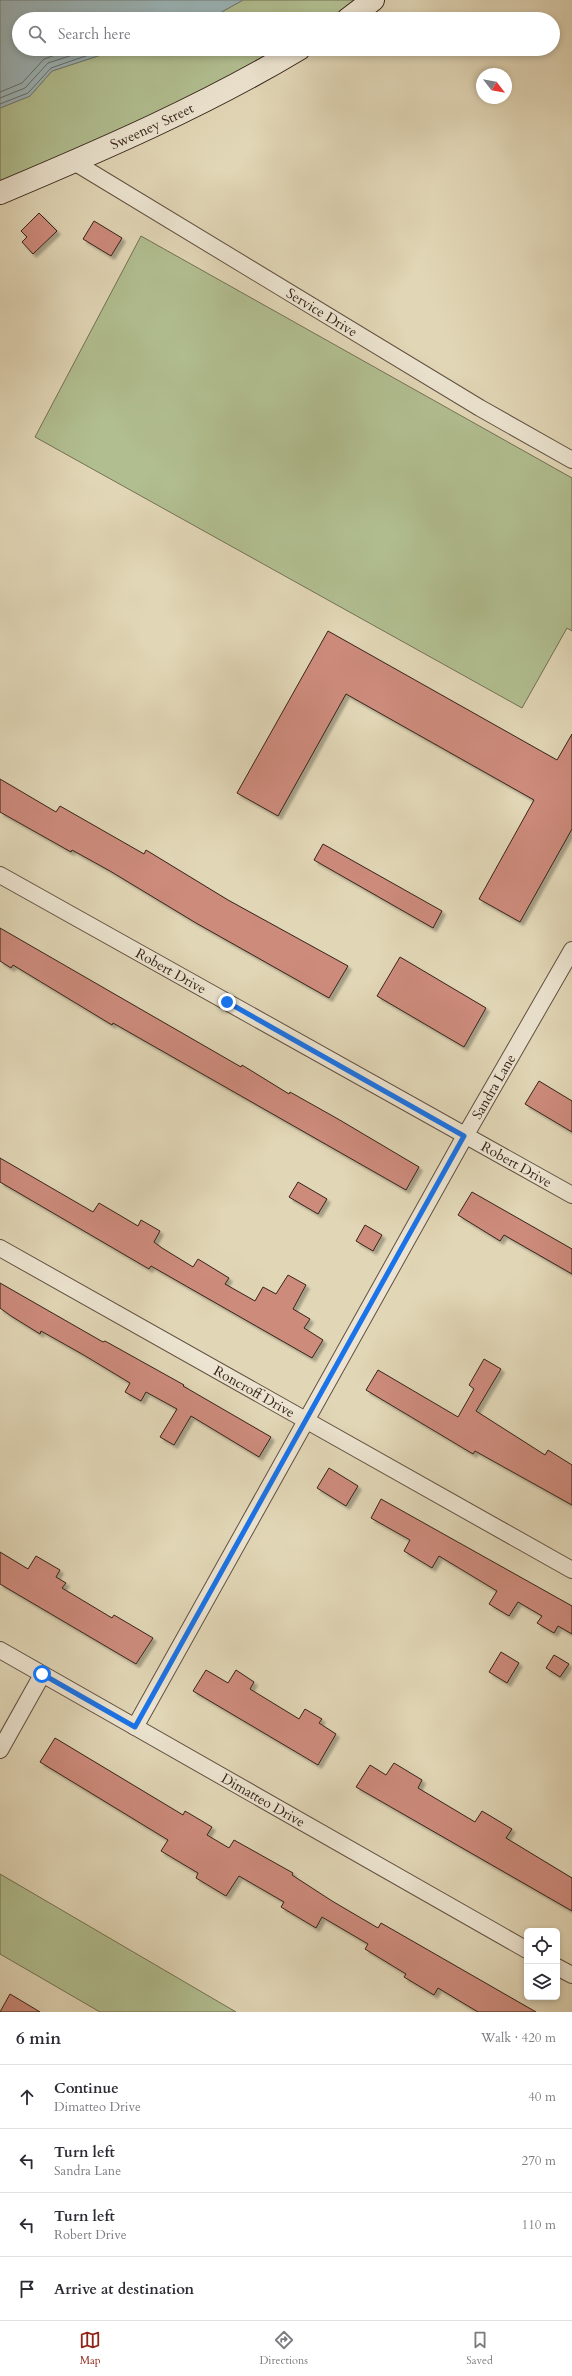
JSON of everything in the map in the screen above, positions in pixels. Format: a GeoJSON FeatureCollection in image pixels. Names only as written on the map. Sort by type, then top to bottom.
{"type":"FeatureCollection","features":[{"type":"Feature","properties":{"kind":"street"},"geometry":{"type":"LineString","coordinates":[[357,12],[373,0]]}},
{"type":"Feature","properties":{"kind":"street","name":"Sweeney Street"},"geometry":{"type":"LineString","coordinates":[[0,193],[106,149],[247,80],[287,56]]}},
{"type":"Feature","properties":{"kind":"street","name":"Service Drive"},"geometry":{"type":"LineString","coordinates":[[74,162],[480,408],[572,460]]}},
{"type":"Feature","properties":{"kind":"street","name":"Robert Drive"},"geometry":{"type":"LineString","coordinates":[[0,875],[464,1136],[572,1195]]}},
{"type":"Feature","properties":{"kind":"street","name":"Sandra Lane"},"geometry":{"type":"LineString","coordinates":[[135,1727],[464,1136],[572,950]]}},
{"type":"Feature","properties":{"kind":"street","name":"Roncroff Drive"},"geometry":{"type":"LineString","coordinates":[[0,1248],[572,1570]]}},
{"type":"Feature","properties":{"kind":"street","name":"Dimatteo Drive"},"geometry":{"type":"LineString","coordinates":[[0,1650],[524,1948]]}},
{"type":"Feature","properties":{"kind":"street"},"geometry":{"type":"LineString","coordinates":[[0,1750],[42,1674]]}},
{"type":"Feature","properties":{"kind":"street"},"geometry":{"type":"LineString","coordinates":[[560,1969],[572,1975]]}},
{"type":"Feature","properties":{"kind":"green space"},"geometry":{"type":"Polygon","coordinates":[[[243,0],[373,0],[357,12],[222,12],[243,0]]]}},
{"type":"Feature","properties":{"kind":"green space"},"geometry":{"type":"Polygon","coordinates":[[[98,56],[280,56],[0,193],[0,108],[30,96],[52,71],[98,56]]]}},
{"type":"Feature","properties":{"kind":"green space"},"geometry":{"type":"Polygon","coordinates":[[[141,236],[572,478],[572,631],[567,628],[522,708],[35,437],[141,236]]]}},
{"type":"Feature","properties":{"kind":"green space"},"geometry":{"type":"Polygon","coordinates":[[[0,1874],[236,2012],[100,2012],[0,1954],[0,1874]]]}},
{"type":"Feature","properties":{"kind":"water"},"geometry":{"type":"Polygon","coordinates":[[[0,0],[243,0],[222,12],[12,12],[12,56],[98,56],[52,71],[30,96],[0,108],[0,0]]]}},
{"type":"Feature","properties":{"kind":"building"},"geometry":{"type":"Polygon","coordinates":[[[39,213],[57,231],[33,254],[22,242],[27,237],[21,231],[39,213]]]}},
{"type":"Feature","properties":{"kind":"building"},"geometry":{"type":"Polygon","coordinates":[[[94,221],[122,238],[111,256],[83,239],[94,221]]]}},
{"type":"Feature","properties":{"kind":"building"},"geometry":{"type":"Polygon","coordinates":[[[328,631],[557,760],[572,734],[572,829],[520,922],[479,899],[534,800],[346,694],[278,816],[237,793],[328,631]]]}},
{"type":"Feature","properties":{"kind":"building"},"geometry":{"type":"Polygon","coordinates":[[[0,779],[56,812],[60,806],[144,854],[146,850],[228,900],[348,966],[329,998],[196,923],[110,871],[72,850],[71,852],[0,812],[0,779]]]}},
{"type":"Feature","properties":{"kind":"building"},"geometry":{"type":"Polygon","coordinates":[[[323,844],[442,911],[433,928],[314,860],[323,844]]]}},
{"type":"Feature","properties":{"kind":"building"},"geometry":{"type":"Polygon","coordinates":[[[0,928],[241,1067],[242,1065],[289,1094],[290,1092],[338,1119],[419,1167],[406,1190],[113,1023],[112,1025],[13,965],[11,968],[0,961],[0,928]]]}},
{"type":"Feature","properties":{"kind":"building"},"geometry":{"type":"Polygon","coordinates":[[[400,957],[486,1008],[464,1047],[377,996],[400,957]]]}},
{"type":"Feature","properties":{"kind":"building"},"geometry":{"type":"Polygon","coordinates":[[[539,1081],[572,1101],[572,1132],[525,1104],[539,1081]]]}},
{"type":"Feature","properties":{"kind":"building"},"geometry":{"type":"Polygon","coordinates":[[[0,1158],[93,1212],[99,1203],[138,1226],[141,1220],[160,1231],[154,1242],[162,1248],[193,1267],[198,1259],[229,1278],[225,1284],[255,1301],[263,1287],[276,1294],[288,1275],[306,1285],[293,1309],[310,1319],[304,1328],[323,1340],[312,1358],[151,1266],[149,1269],[0,1182],[0,1158]]]}},
{"type":"Feature","properties":{"kind":"building"},"geometry":{"type":"Polygon","coordinates":[[[298,1182],[327,1199],[318,1214],[289,1197],[298,1182]]]}},
{"type":"Feature","properties":{"kind":"building"},"geometry":{"type":"Polygon","coordinates":[[[472,1192],[572,1249],[572,1274],[504,1235],[500,1241],[458,1215],[472,1192]]]}},
{"type":"Feature","properties":{"kind":"building"},"geometry":{"type":"Polygon","coordinates":[[[365,1225],[382,1235],[373,1251],[356,1241],[365,1225]]]}},
{"type":"Feature","properties":{"kind":"building"},"geometry":{"type":"Polygon","coordinates":[[[0,1283],[103,1342],[105,1341],[184,1385],[183,1386],[271,1437],[259,1457],[191,1416],[174,1445],[160,1437],[177,1409],[146,1392],[141,1401],[125,1392],[130,1383],[82,1354],[41,1331],[40,1334],[11,1316],[0,1308],[0,1283]]]}},
{"type":"Feature","properties":{"kind":"building"},"geometry":{"type":"Polygon","coordinates":[[[484,1359],[501,1369],[476,1411],[545,1455],[548,1450],[572,1465],[572,1505],[475,1451],[473,1454],[366,1390],[378,1370],[458,1417],[474,1389],[469,1385],[484,1359]]]}},
{"type":"Feature","properties":{"kind":"building"},"geometry":{"type":"Polygon","coordinates":[[[329,1468],[358,1486],[346,1506],[317,1488],[329,1468]]]}},
{"type":"Feature","properties":{"kind":"building"},"geometry":{"type":"Polygon","coordinates":[[[381,1499],[572,1606],[572,1634],[558,1626],[554,1633],[537,1623],[542,1616],[518,1602],[509,1616],[489,1604],[497,1591],[439,1556],[432,1568],[404,1551],[410,1540],[371,1518],[381,1499]]]}},
{"type":"Feature","properties":{"kind":"building"},"geometry":{"type":"Polygon","coordinates":[[[0,1552],[28,1569],[36,1556],[60,1570],[56,1577],[66,1583],[62,1588],[112,1618],[114,1615],[153,1638],[136,1664],[0,1584],[0,1552]]]}},
{"type":"Feature","properties":{"kind":"building"},"geometry":{"type":"Polygon","coordinates":[[[501,1652],[519,1663],[507,1683],[489,1672],[501,1652]]]}},
{"type":"Feature","properties":{"kind":"building"},"geometry":{"type":"Polygon","coordinates":[[[554,1655],[569,1664],[560,1677],[546,1668],[554,1655]]]}},
{"type":"Feature","properties":{"kind":"building"},"geometry":{"type":"Polygon","coordinates":[[[206,1670],[228,1683],[236,1670],[254,1682],[250,1689],[299,1719],[305,1709],[322,1719],[319,1723],[336,1734],[318,1765],[193,1691],[206,1670]]]}},
{"type":"Feature","properties":{"kind":"building"},"geometry":{"type":"Polygon","coordinates":[[[55,1738],[183,1815],[185,1811],[212,1827],[207,1835],[229,1848],[234,1840],[293,1873],[292,1875],[332,1901],[378,1928],[381,1923],[536,2012],[478,2012],[438,1988],[434,1995],[404,1977],[406,1974],[365,1949],[368,1944],[322,1917],[316,1928],[281,1907],[284,1902],[239,1876],[226,1896],[196,1878],[198,1873],[161,1851],[168,1840],[40,1762],[55,1738]]]}},
{"type":"Feature","properties":{"kind":"building"},"geometry":{"type":"Polygon","coordinates":[[[394,1763],[422,1780],[418,1788],[475,1822],[482,1811],[512,1829],[506,1838],[572,1878],[572,1911],[356,1787],[370,1765],[386,1775],[394,1763]]]}},
{"type":"Feature","properties":{"kind":"building"},"geometry":{"type":"Polygon","coordinates":[[[10,1994],[40,2012],[0,2012],[10,1994]]]}},
{"type":"Feature","properties":{"kind":"route"},"geometry":{"type":"LineString","coordinates":[[42,1674],[135,1727],[464,1136],[227,1002]]}}]}
